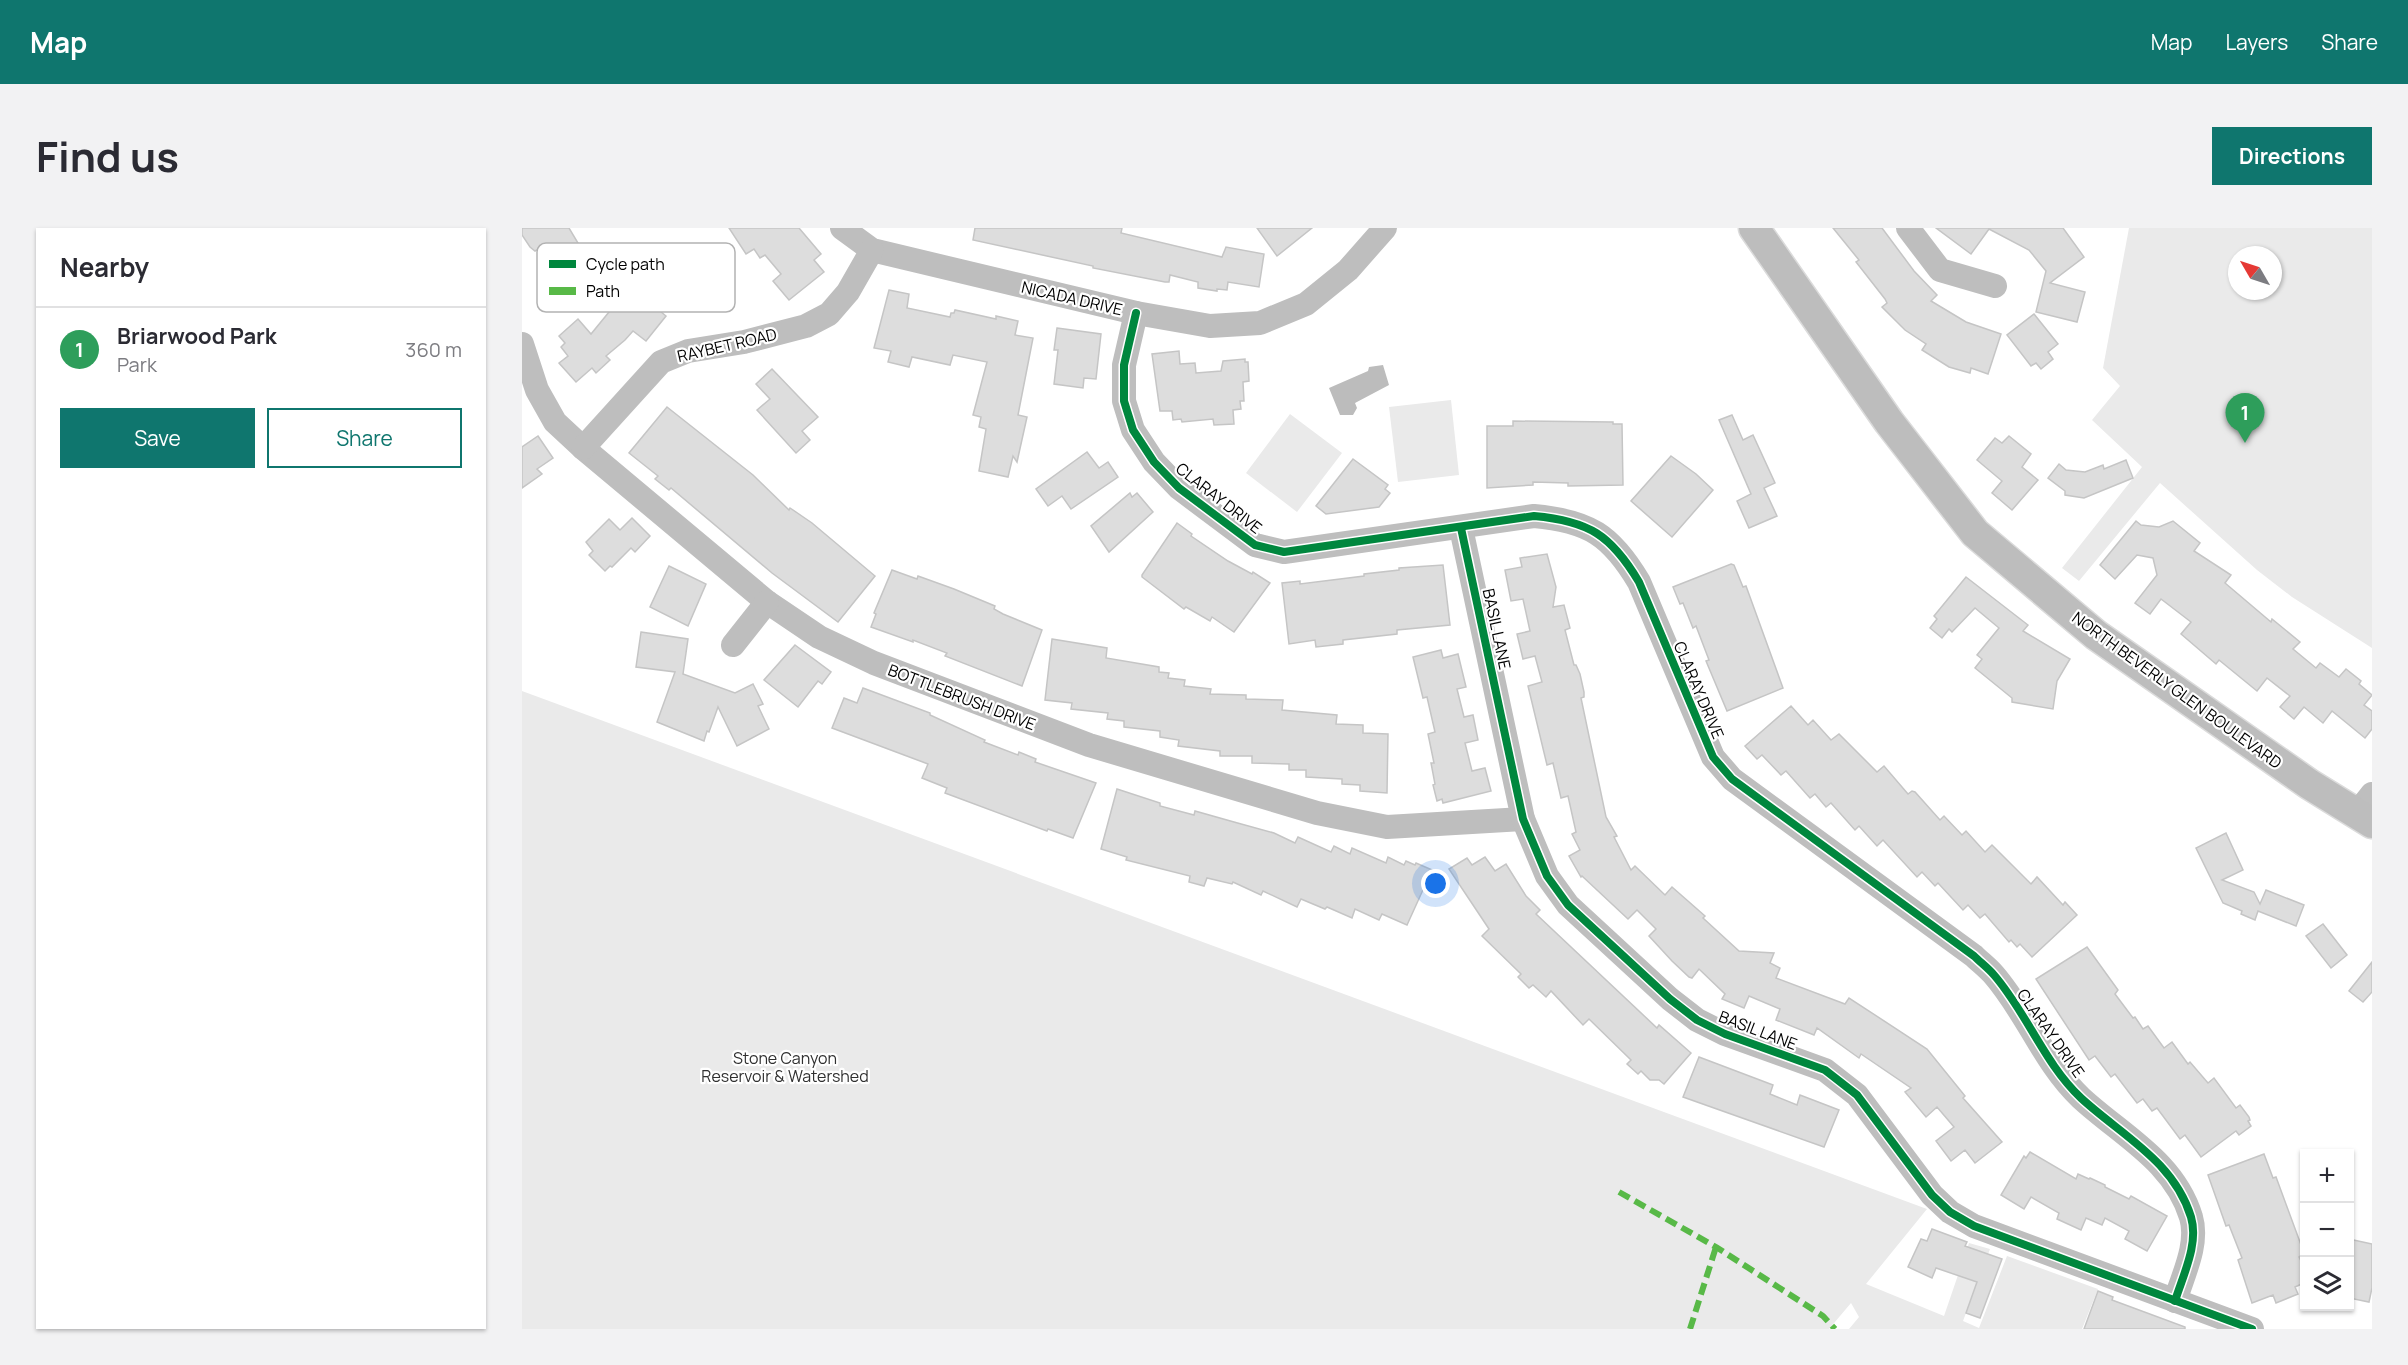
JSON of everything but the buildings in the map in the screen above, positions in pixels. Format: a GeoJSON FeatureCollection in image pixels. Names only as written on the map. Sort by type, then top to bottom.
{"type":"FeatureCollection","features":[{"type":"Feature","properties":{"kind":"main road","name":"NORTH BEVERLY GLEN BOULEVARD"},"geometry":{"type":"LineString","coordinates":[[1754,228],[1771,249],[1889,422],[1976,533],[2096,635],[2309,784],[2367,810]]}},
{"type":"Feature","properties":{"kind":"street","name":"NICADA DRIVE"},"geometry":{"type":"LineString","coordinates":[[842,228],[872,250],[1136,313],[1210,326],[1260,323],[1306,304],[1348,270],[1385,228]]}},
{"type":"Feature","properties":{"kind":"street"},"geometry":{"type":"LineString","coordinates":[[1908,228],[1940,270],[1995,286]]}},
{"type":"Feature","properties":{"kind":"street","name":"RAYBET ROAD"},"geometry":{"type":"LineString","coordinates":[[583,448],[661,362],[688,351],[744,342],[806,326],[829,314],[848,292],[872,250]]}},
{"type":"Feature","properties":{"kind":"street","name":"CLARAY DRIVE"},"geometry":{"type":"LineString","coordinates":[[1136,313],[1124,365],[1124,400],[1133,430],[1154,462],[1179,488],[1255,545],[1284,552],[1534,516],[1565,519],[1590,528],[1623,555],[1639,582],[1713,757],[1732,779],[1974,956],[1994,975],[2055,1067],[2080,1097],[2160,1163],[2178,1188],[2191,1218],[2192,1250],[2175,1301]]}},
{"type":"Feature","properties":{"kind":"street","name":"BOTTLEBRUSH DRIVE"},"geometry":{"type":"LineString","coordinates":[[522,344],[537,390],[555,422],[767,602],[819,637],[893,670],[1089,745],[1317,813],[1387,827],[1523,819]]}},
{"type":"Feature","properties":{"kind":"street","name":"BASIL LANE"},"geometry":{"type":"LineString","coordinates":[[1461,528],[1523,819],[1547,876],[1568,905],[1696,1020],[1725,1034],[1825,1070],[1857,1095],[1932,1195],[1950,1212],[1974,1226],[2252,1329]]}},
{"type":"Feature","properties":{"kind":"street"},"geometry":{"type":"LineString","coordinates":[[733,645],[767,602]]}},
{"type":"Feature","properties":{"kind":"green space"},"geometry":{"type":"Polygon","coordinates":[[[2129,228],[2372,228],[2372,648],[2292,597],[2257,570],[2160,483],[2079,581],[2062,568],[2142,467],[2092,420],[2120,386],[2103,368],[2129,228]]]}},
{"type":"Feature","properties":{"kind":"green space"},"geometry":{"type":"Polygon","coordinates":[[[1451,400],[1459,475],[1398,482],[1389,407],[1451,400]]]}},
{"type":"Feature","properties":{"kind":"green space"},"geometry":{"type":"Polygon","coordinates":[[[1290,414],[1342,453],[1297,512],[1246,473],[1290,414]]]}},
{"type":"Feature","properties":{"kind":"green space","name":"Stone Canyon Reservoir & Watershed"},"geometry":{"type":"Polygon","coordinates":[[[522,691],[1927,1209],[1866,1284],[1944,1316],[1969,1243],[1990,1249],[1963,1321],[1979,1328],[2007,1256],[2098,1289],[2082,1329],[1849,1329],[1859,1317],[1851,1303],[1829,1329],[522,1329],[522,691]]]}},
{"type":"Feature","properties":{"kind":"shaded area"},"geometry":{"type":"Polygon","coordinates":[[[1383,365],[1389,385],[1355,403],[1357,408],[1353,415],[1340,415],[1329,388],[1368,371],[1369,367],[1383,365]]]}},
{"type":"Feature","properties":{"kind":"marked path"},"geometry":{"type":"LineString","coordinates":[[1619,1192],[1716,1247],[1823,1316],[1835,1329]]}},
{"type":"Feature","properties":{"kind":"marked path"},"geometry":{"type":"LineString","coordinates":[[1690,1329],[1716,1247]]}},
{"type":"Feature","properties":{"kind":"cycle path"},"geometry":{"type":"LineString","coordinates":[[1136,313],[1124,365],[1124,401],[1133,430],[1154,462],[1179,488],[1255,545],[1284,552],[1534,516],[1570,522],[1597,533],[1608,542],[1619,553],[1639,582],[1713,757],[1732,779],[1974,956],[1992,972],[2068,1084],[2081,1098],[2145,1150],[2172,1180],[2183,1197],[2193,1227],[2192,1249],[2175,1301]]}},
{"type":"Feature","properties":{"kind":"cycle path"},"geometry":{"type":"LineString","coordinates":[[1461,528],[1523,819],[1547,876],[1568,905],[1670,999],[1697,1020],[1725,1034],[1825,1070],[1857,1095],[1932,1195],[1950,1212],[1974,1226],[2252,1329]]}},
{"type":"Feature","properties":{"kind":"place","name":"Briarwood Park"},"geometry":{"type":"Point","coordinates":[2245,443]}}]}
